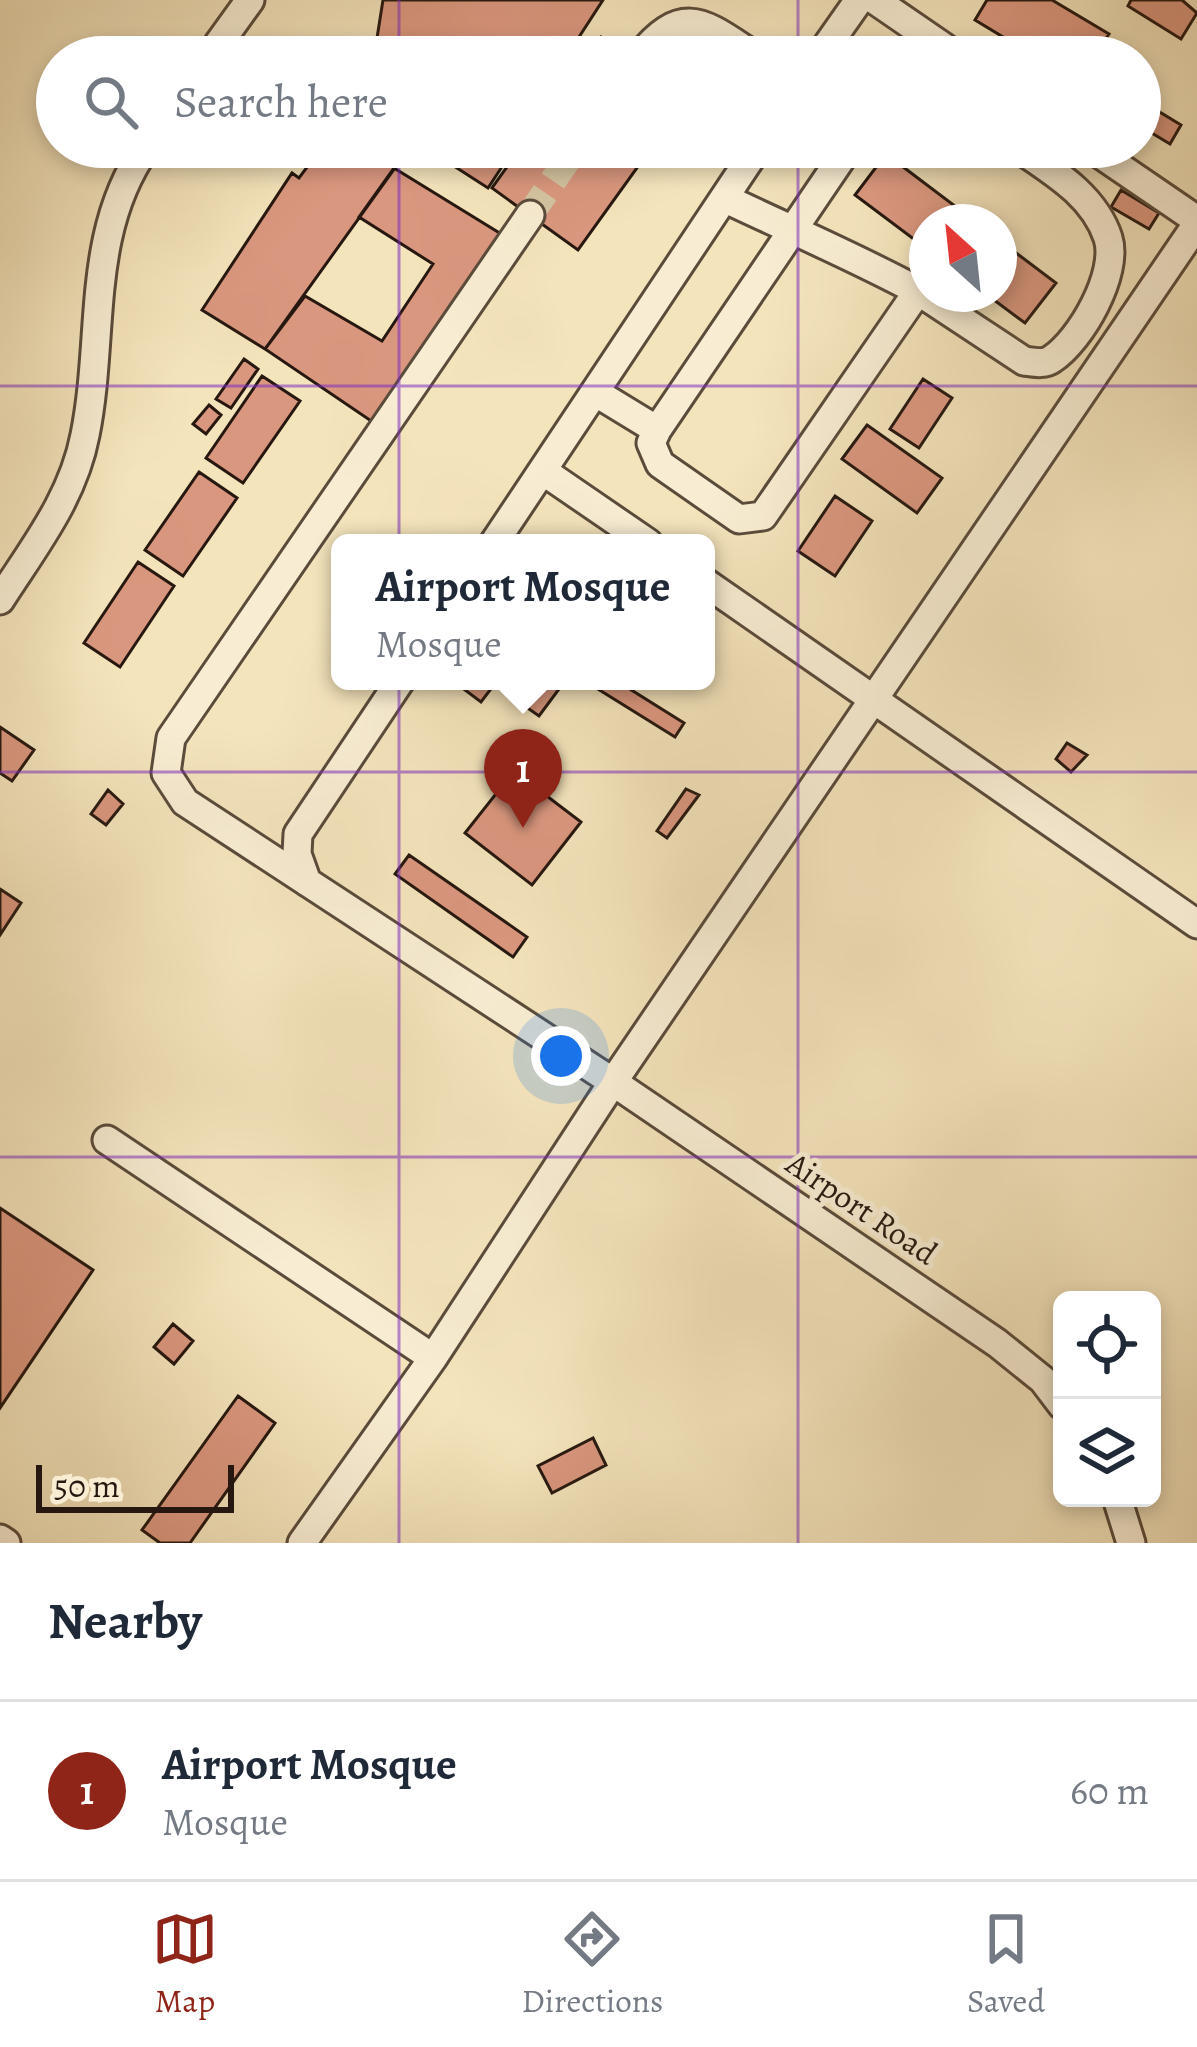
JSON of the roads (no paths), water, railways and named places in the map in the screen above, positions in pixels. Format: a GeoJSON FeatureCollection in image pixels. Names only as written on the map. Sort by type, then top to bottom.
{"type":"FeatureCollection","features":[{"type":"Feature","properties":{"kind":"street"},"geometry":{"type":"LineString","coordinates":[[224,36],[250,0]]}},
{"type":"Feature","properties":{"kind":"street"},"geometry":{"type":"LineString","coordinates":[[834,36],[859,0]]}},
{"type":"Feature","properties":{"kind":"street"},"geometry":{"type":"LineString","coordinates":[[874,0],[927,36]]}},
{"type":"Feature","properties":{"kind":"street"},"geometry":{"type":"LineString","coordinates":[[659,36],[683,20],[701,22],[723,36]]}},
{"type":"Feature","properties":{"kind":"street"},"geometry":{"type":"LineString","coordinates":[[0,600],[67,496],[85,435],[102,249],[119,193],[134,168]]}},
{"type":"Feature","properties":{"kind":"street"},"geometry":{"type":"LineString","coordinates":[[500,534],[598,394],[744,168]]}},
{"type":"Feature","properties":{"kind":"street"},"geometry":{"type":"LineString","coordinates":[[835,168],[657,430],[651,443],[661,464],[739,519],[753,522],[763,516],[909,304]]}},
{"type":"Feature","properties":{"kind":"street"},"geometry":{"type":"LineString","coordinates":[[950,312],[1024,361],[1040,363],[1052,359],[1102,294],[1112,261],[1094,210],[1047,168]]}},
{"type":"Feature","properties":{"kind":"street"},"geometry":{"type":"LineString","coordinates":[[302,1543],[433,1358],[613,1082],[1197,222],[1120,168]]}},
{"type":"Feature","properties":{"kind":"street"},"geometry":{"type":"LineString","coordinates":[[724,198],[909,287]]}},
{"type":"Feature","properties":{"kind":"street","name":"Airport Road"},"geometry":{"type":"LineString","coordinates":[[530,215],[171,738],[166,773],[185,802],[613,1082],[997,1343],[1043,1380],[1057,1399]]}},
{"type":"Feature","properties":{"kind":"street"},"geometry":{"type":"LineString","coordinates":[[598,394],[657,430]]}},
{"type":"Feature","properties":{"kind":"street"},"geometry":{"type":"LineString","coordinates":[[543,471],[636,534]]}},
{"type":"Feature","properties":{"kind":"street"},"geometry":{"type":"LineString","coordinates":[[715,589],[1197,924]]}},
{"type":"Feature","properties":{"kind":"street"},"geometry":{"type":"LineString","coordinates":[[307,882],[297,854],[298,834],[394,690]]}},
{"type":"Feature","properties":{"kind":"street"},"geometry":{"type":"LineString","coordinates":[[107,1140],[433,1358]]}},
{"type":"Feature","properties":{"kind":"street"},"geometry":{"type":"LineString","coordinates":[[1121,1507],[1131,1543]]}},
{"type":"Feature","properties":{"kind":"tunnel"},"geometry":{"type":"LineString","coordinates":[[530,215],[562,168]]}},
{"type":"Feature","properties":{"kind":"place","name":"Airport Mosque"},"geometry":{"type":"Point","coordinates":[523,828]}}]}
